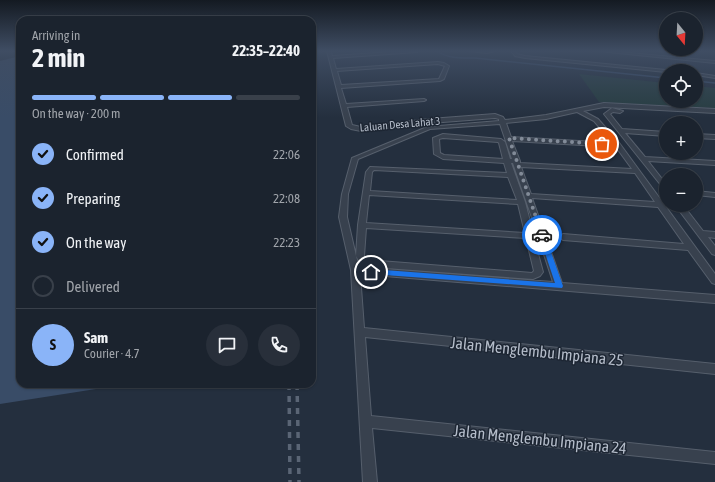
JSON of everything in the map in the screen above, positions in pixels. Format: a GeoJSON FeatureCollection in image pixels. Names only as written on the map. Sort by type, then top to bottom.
{"type":"FeatureCollection","features":[{"type":"Feature","properties":{"kind":"street","name":"Laluan Desa Lahat 3"},"geometry":{"type":"LineString","coordinates":[[335,73],[349,126],[352,128],[361,129],[430,121],[499,117],[504,122]]}},
{"type":"Feature","properties":{"kind":"street"},"geometry":{"type":"LineString","coordinates":[[338,87],[440,80],[444,73]]}},
{"type":"Feature","properties":{"kind":"street"},"geometry":{"type":"LineString","coordinates":[[703,75],[715,76]]}},
{"type":"Feature","properties":{"kind":"street"},"geometry":{"type":"LineString","coordinates":[[344,106],[424,100]]}},
{"type":"Feature","properties":{"kind":"street"},"geometry":{"type":"LineString","coordinates":[[370,482],[355,270],[343,217],[345,194],[355,158],[429,128],[504,122],[604,106],[715,111]]}},
{"type":"Feature","properties":{"kind":"street"},"geometry":{"type":"LineString","coordinates":[[579,110],[596,120],[618,145],[659,203]]}},
{"type":"Feature","properties":{"kind":"street"},"geometry":{"type":"LineString","coordinates":[[659,179],[607,114],[612,110],[715,115]]}},
{"type":"Feature","properties":{"kind":"street"},"geometry":{"type":"LineString","coordinates":[[504,122],[559,286]]}},
{"type":"Feature","properties":{"kind":"street"},"geometry":{"type":"LineString","coordinates":[[621,131],[659,134]]}},
{"type":"Feature","properties":{"kind":"street"},"geometry":{"type":"LineString","coordinates":[[511,174],[372,168],[369,172],[366,193],[360,256],[364,262],[372,264],[532,276],[539,272],[521,202],[511,174],[507,161],[502,142],[499,140],[443,136],[436,138],[437,154],[440,156],[507,161],[517,163],[636,171]]}},
{"type":"Feature","properties":{"kind":"street"},"geometry":{"type":"LineString","coordinates":[[703,136],[715,137]]}},
{"type":"Feature","properties":{"kind":"street"},"geometry":{"type":"LineString","coordinates":[[509,138],[618,145]]}},
{"type":"Feature","properties":{"kind":"street"},"geometry":{"type":"LineString","coordinates":[[644,160],[715,163]]}},
{"type":"Feature","properties":{"kind":"street"},"geometry":{"type":"LineString","coordinates":[[366,193],[521,202]]}},
{"type":"Feature","properties":{"kind":"street"},"geometry":{"type":"LineString","coordinates":[[703,194],[715,195]]}},
{"type":"Feature","properties":{"kind":"street"},"geometry":{"type":"LineString","coordinates":[[529,196],[659,206]]}},
{"type":"Feature","properties":{"kind":"street"},"geometry":{"type":"LineString","coordinates":[[665,212],[715,281]]}},
{"type":"Feature","properties":{"kind":"street"},"geometry":{"type":"LineString","coordinates":[[685,212],[715,252]]}},
{"type":"Feature","properties":{"kind":"street"},"geometry":{"type":"LineString","coordinates":[[362,225],[542,236]]}},
{"type":"Feature","properties":{"kind":"street"},"geometry":{"type":"LineString","coordinates":[[702,234],[715,235]]}},
{"type":"Feature","properties":{"kind":"street"},"geometry":{"type":"LineString","coordinates":[[563,237],[690,247]]}},
{"type":"Feature","properties":{"kind":"street"},"geometry":{"type":"LineString","coordinates":[[355,270],[715,299]]}},
{"type":"Feature","properties":{"kind":"street","name":"Jalan Menglembu Impiana 25"},"geometry":{"type":"LineString","coordinates":[[359,332],[715,369]]}},
{"type":"Feature","properties":{"kind":"street","name":"Jalan Menglembu Impiana 24"},"geometry":{"type":"LineString","coordinates":[[365,421],[715,458]]}},
{"type":"Feature","properties":{"kind":"green space"},"geometry":{"type":"Polygon","coordinates":[[[579,74],[659,82],[659,105],[599,102],[579,74]]]}},
{"type":"Feature","properties":{"kind":"green space"},"geometry":{"type":"Polygon","coordinates":[[[703,87],[715,88],[715,108],[703,107],[703,87]]]}},
{"type":"Feature","properties":{"kind":"water"},"geometry":{"type":"Polygon","coordinates":[[[0,73],[16,73],[16,388],[102,388],[0,404],[0,73]]]}},
{"type":"Feature","properties":{"kind":"waterway"},"geometry":{"type":"LineString","coordinates":[[623,73],[659,77]]}},
{"type":"Feature","properties":{"kind":"waterway"},"geometry":{"type":"LineString","coordinates":[[703,82],[715,83]]}},
{"type":"Feature","properties":{"kind":"railway"},"geometry":{"type":"LineString","coordinates":[[289,388],[290,482]]}},
{"type":"Feature","properties":{"kind":"railway"},"geometry":{"type":"LineString","coordinates":[[297,388],[299,482]]}},
{"type":"Feature","properties":{"kind":"way so far"},"geometry":{"type":"LineString","coordinates":[[542,235],[509,138],[602,144]]}},
{"type":"Feature","properties":{"kind":"route"},"geometry":{"type":"LineString","coordinates":[[371,272],[559,286],[542,235]]}}]}
